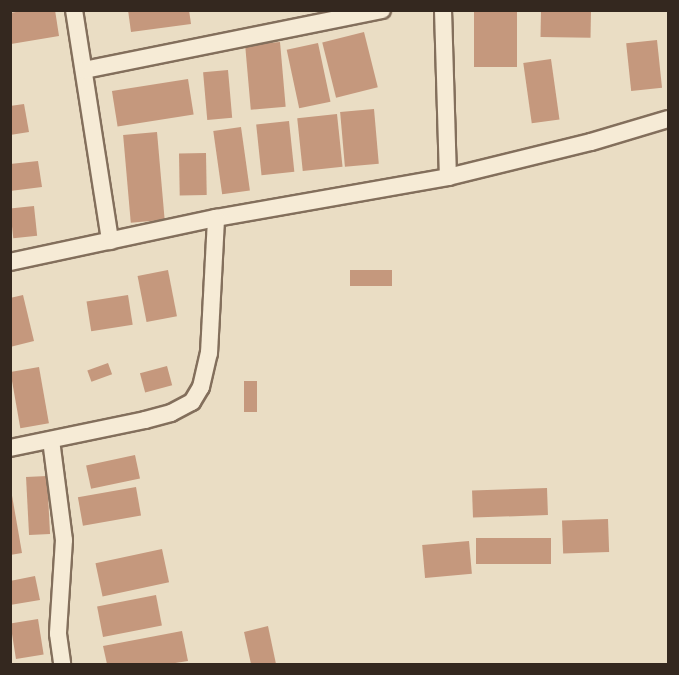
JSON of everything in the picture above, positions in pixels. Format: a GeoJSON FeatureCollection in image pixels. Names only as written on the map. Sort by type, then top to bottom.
{"type":"FeatureCollection","features":[{"type":"Feature","properties":{"kind":"street"},"geometry":{"type":"LineString","coordinates":[[74,10],[110,241]]}},
{"type":"Feature","properties":{"kind":"street"},"geometry":{"type":"LineString","coordinates":[[84,70],[382,10]]}},
{"type":"Feature","properties":{"kind":"street"},"geometry":{"type":"LineString","coordinates":[[443,10],[448,177]]}},
{"type":"Feature","properties":{"kind":"street"},"geometry":{"type":"LineString","coordinates":[[10,262],[216,218],[448,177],[591,142],[669,119]]}},
{"type":"Feature","properties":{"kind":"street"},"geometry":{"type":"LineString","coordinates":[[10,448],[145,420],[171,412],[192,402],[201,387],[209,353],[216,218]]}},
{"type":"Feature","properties":{"kind":"street"},"geometry":{"type":"LineString","coordinates":[[51,440],[64,540],[58,634],[62,664]]}},
{"type":"Feature","properties":{"kind":"building"},"geometry":{"type":"Polygon","coordinates":[[[55,10],[59,36],[11,44],[10,13],[55,10]]]}},
{"type":"Feature","properties":{"kind":"building"},"geometry":{"type":"Polygon","coordinates":[[[128,10],[189,10],[191,24],[131,32],[128,10]]]}},
{"type":"Feature","properties":{"kind":"building"},"geometry":{"type":"Polygon","coordinates":[[[474,10],[517,10],[517,67],[474,67],[474,10]]]}},
{"type":"Feature","properties":{"kind":"building"},"geometry":{"type":"Polygon","coordinates":[[[541,10],[591,11],[591,38],[541,37],[541,10]]]}},
{"type":"Feature","properties":{"kind":"building"},"geometry":{"type":"Polygon","coordinates":[[[364,32],[378,87],[336,98],[322,42],[364,32]]]}},
{"type":"Feature","properties":{"kind":"building"},"geometry":{"type":"Polygon","coordinates":[[[657,40],[662,88],[631,91],[626,43],[657,40]]]}},
{"type":"Feature","properties":{"kind":"building"},"geometry":{"type":"Polygon","coordinates":[[[280,42],[286,107],[251,110],[245,45],[280,42]]]}},
{"type":"Feature","properties":{"kind":"building"},"geometry":{"type":"Polygon","coordinates":[[[318,43],[330,102],[299,108],[287,50],[318,43]]]}},
{"type":"Feature","properties":{"kind":"building"},"geometry":{"type":"Polygon","coordinates":[[[551,59],[559,119],[532,123],[523,63],[551,59]]]}},
{"type":"Feature","properties":{"kind":"building"},"geometry":{"type":"Polygon","coordinates":[[[228,70],[232,118],[207,120],[203,72],[228,70]]]}},
{"type":"Feature","properties":{"kind":"building"},"geometry":{"type":"Polygon","coordinates":[[[188,79],[194,115],[118,127],[112,91],[188,79]]]}},
{"type":"Feature","properties":{"kind":"building"},"geometry":{"type":"Polygon","coordinates":[[[24,104],[29,132],[10,135],[10,106],[24,104]]]}},
{"type":"Feature","properties":{"kind":"building"},"geometry":{"type":"Polygon","coordinates":[[[374,109],[379,164],[345,167],[340,112],[374,109]]]}},
{"type":"Feature","properties":{"kind":"building"},"geometry":{"type":"Polygon","coordinates":[[[337,114],[343,167],[303,171],[297,118],[337,114]]]}},
{"type":"Feature","properties":{"kind":"building"},"geometry":{"type":"Polygon","coordinates":[[[289,121],[294,172],[262,175],[256,124],[289,121]]]}},
{"type":"Feature","properties":{"kind":"building"},"geometry":{"type":"Polygon","coordinates":[[[241,127],[250,190],[222,194],[213,131],[241,127]]]}},
{"type":"Feature","properties":{"kind":"building"},"geometry":{"type":"Polygon","coordinates":[[[157,132],[165,220],[131,223],[123,135],[157,132]]]}},
{"type":"Feature","properties":{"kind":"building"},"geometry":{"type":"Polygon","coordinates":[[[179,153],[206,153],[207,195],[180,195],[179,153]]]}},
{"type":"Feature","properties":{"kind":"building"},"geometry":{"type":"Polygon","coordinates":[[[38,161],[42,187],[10,191],[10,164],[38,161]]]}},
{"type":"Feature","properties":{"kind":"building"},"geometry":{"type":"Polygon","coordinates":[[[34,206],[37,236],[13,238],[10,209],[34,206]]]}},
{"type":"Feature","properties":{"kind":"building"},"geometry":{"type":"Polygon","coordinates":[[[168,270],[177,316],[147,322],[138,276],[168,270]]]}},
{"type":"Feature","properties":{"kind":"building"},"geometry":{"type":"Polygon","coordinates":[[[350,270],[392,270],[392,286],[350,286],[350,270]]]}},
{"type":"Feature","properties":{"kind":"building"},"geometry":{"type":"Polygon","coordinates":[[[23,295],[34,341],[10,347],[10,298],[23,295]]]}},
{"type":"Feature","properties":{"kind":"building"},"geometry":{"type":"Polygon","coordinates":[[[128,295],[133,325],[91,331],[87,302],[128,295]]]}},
{"type":"Feature","properties":{"kind":"building"},"geometry":{"type":"Polygon","coordinates":[[[108,363],[112,374],[91,382],[87,371],[108,363]]]}},
{"type":"Feature","properties":{"kind":"building"},"geometry":{"type":"Polygon","coordinates":[[[167,366],[172,385],[145,393],[140,373],[167,366]]]}},
{"type":"Feature","properties":{"kind":"building"},"geometry":{"type":"Polygon","coordinates":[[[39,367],[49,423],[20,428],[10,372],[39,367]]]}},
{"type":"Feature","properties":{"kind":"building"},"geometry":{"type":"Polygon","coordinates":[[[244,381],[257,381],[257,412],[244,412],[244,381]]]}},
{"type":"Feature","properties":{"kind":"building"},"geometry":{"type":"Polygon","coordinates":[[[135,455],[140,478],[91,489],[86,465],[135,455]]]}},
{"type":"Feature","properties":{"kind":"building"},"geometry":{"type":"Polygon","coordinates":[[[47,476],[50,534],[29,535],[26,477],[47,476]]]}},
{"type":"Feature","properties":{"kind":"building"},"geometry":{"type":"Polygon","coordinates":[[[10,484],[22,553],[10,555],[10,484]]]}},
{"type":"Feature","properties":{"kind":"building"},"geometry":{"type":"Polygon","coordinates":[[[136,487],[141,516],[83,526],[78,497],[136,487]]]}},
{"type":"Feature","properties":{"kind":"building"},"geometry":{"type":"Polygon","coordinates":[[[547,488],[548,515],[473,518],[472,491],[547,488]]]}},
{"type":"Feature","properties":{"kind":"building"},"geometry":{"type":"Polygon","coordinates":[[[608,519],[609,552],[563,554],[562,521],[608,519]]]}},
{"type":"Feature","properties":{"kind":"building"},"geometry":{"type":"Polygon","coordinates":[[[476,538],[551,538],[551,564],[476,564],[476,538]]]}},
{"type":"Feature","properties":{"kind":"building"},"geometry":{"type":"Polygon","coordinates":[[[469,541],[472,574],[425,578],[422,545],[469,541]]]}},
{"type":"Feature","properties":{"kind":"building"},"geometry":{"type":"Polygon","coordinates":[[[162,549],[169,582],[103,596],[95,563],[162,549]]]}},
{"type":"Feature","properties":{"kind":"building"},"geometry":{"type":"Polygon","coordinates":[[[35,576],[40,600],[10,605],[10,581],[35,576]]]}},
{"type":"Feature","properties":{"kind":"building"},"geometry":{"type":"Polygon","coordinates":[[[156,595],[162,625],[103,637],[97,606],[156,595]]]}},
{"type":"Feature","properties":{"kind":"building"},"geometry":{"type":"Polygon","coordinates":[[[38,619],[44,655],[16,659],[10,623],[38,619]]]}},
{"type":"Feature","properties":{"kind":"building"},"geometry":{"type":"Polygon","coordinates":[[[268,626],[276,664],[251,664],[244,632],[268,626]]]}},
{"type":"Feature","properties":{"kind":"building"},"geometry":{"type":"Polygon","coordinates":[[[182,631],[188,661],[169,664],[107,664],[103,646],[182,631]]]}}]}
